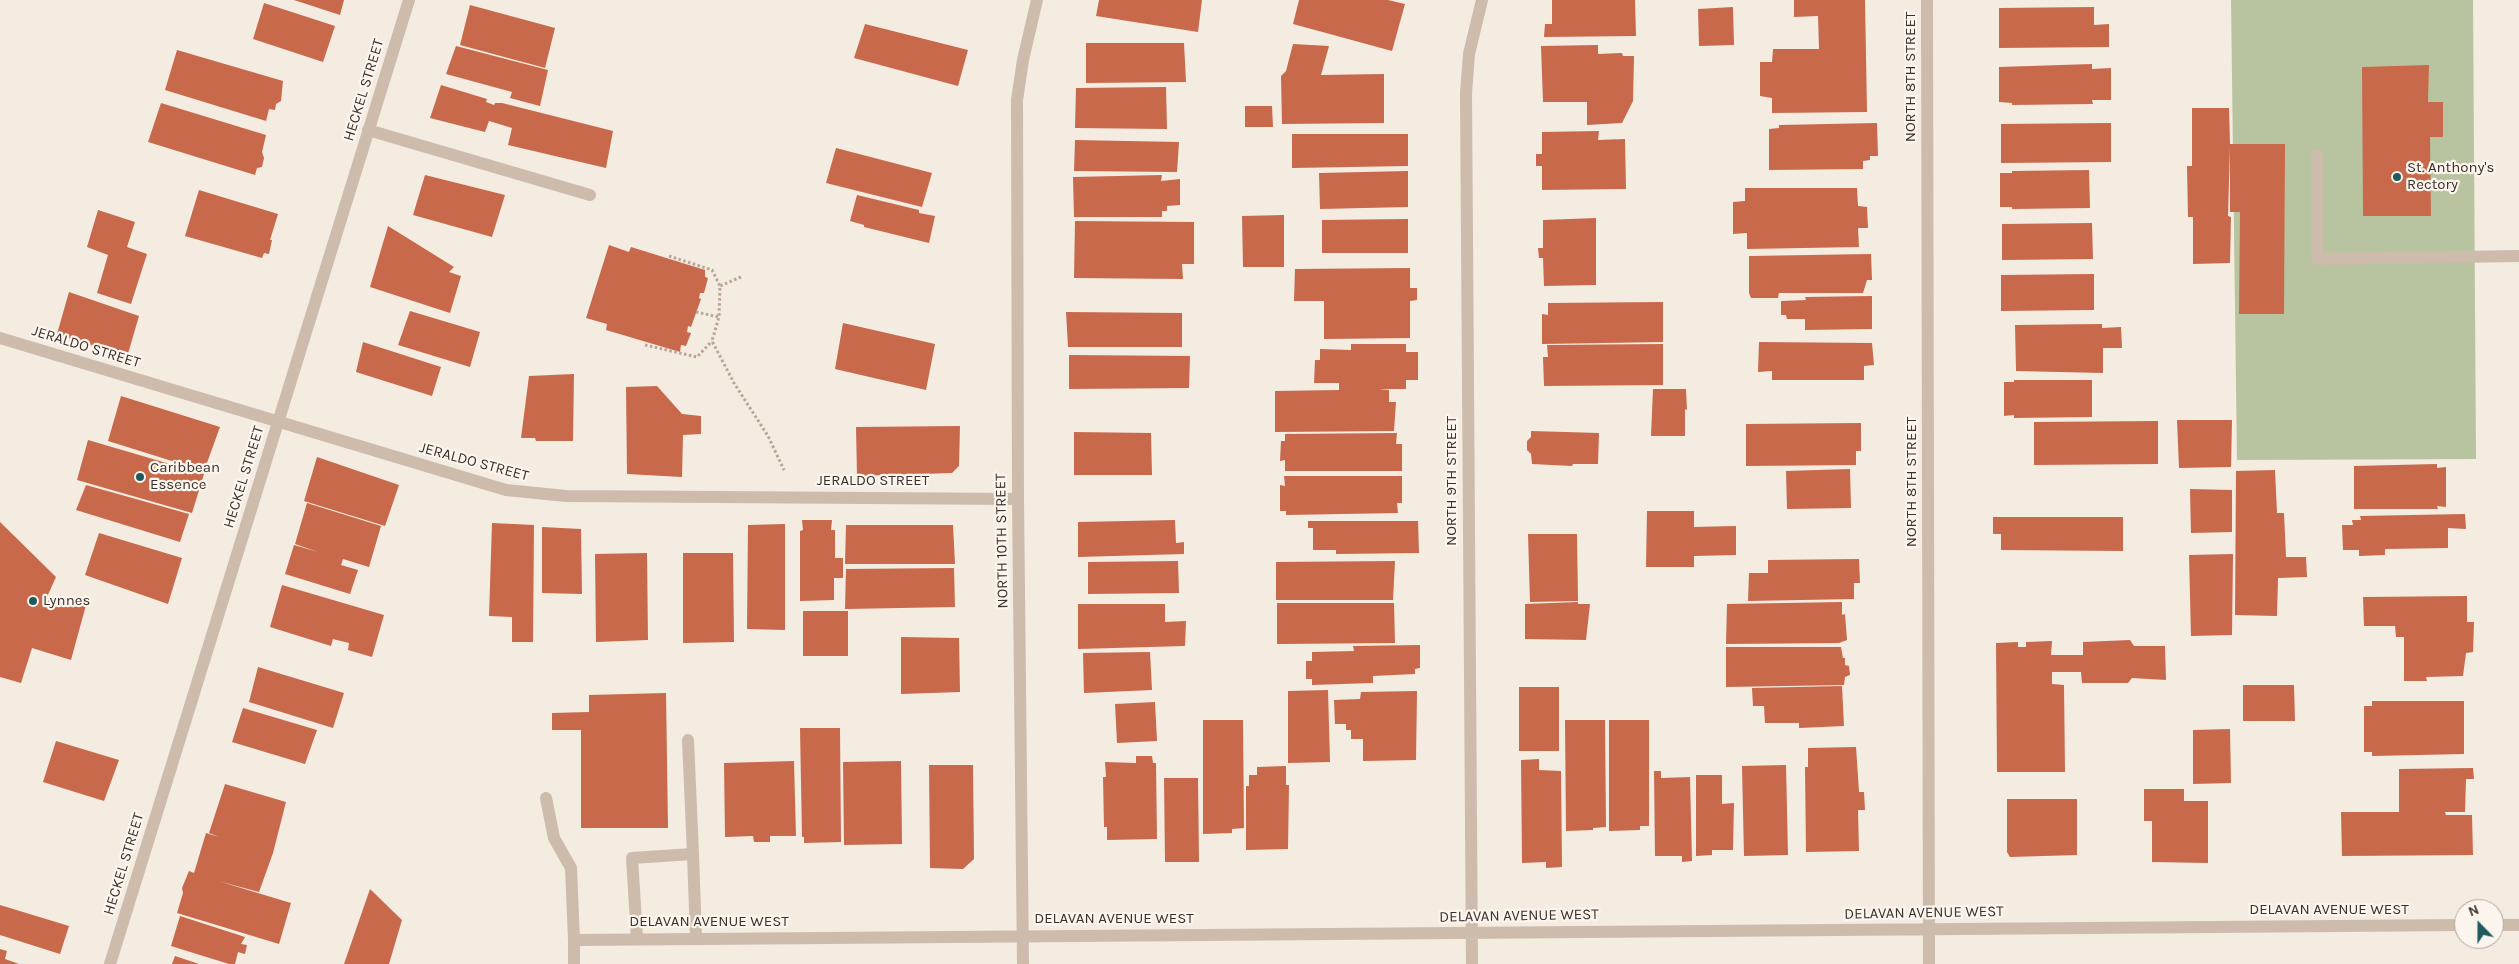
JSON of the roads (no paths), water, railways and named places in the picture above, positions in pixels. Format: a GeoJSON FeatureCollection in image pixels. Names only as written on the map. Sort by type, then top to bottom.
{"type":"FeatureCollection","features":[{"type":"Feature","properties":{"kind":"street","name":"HECKEL STREET"},"geometry":{"type":"LineString","coordinates":[[110,964],[409,0]]}},
{"type":"Feature","properties":{"kind":"street","name":"NORTH 10TH STREET"},"geometry":{"type":"LineString","coordinates":[[1023,964],[1018,499],[1017,118],[1021,67],[1038,0]]}},
{"type":"Feature","properties":{"kind":"street","name":"NORTH 9TH STREET"},"geometry":{"type":"LineString","coordinates":[[1472,964],[1466,93],[1469,54],[1482,0]]}},
{"type":"Feature","properties":{"kind":"street","name":"NORTH 8TH STREET"},"geometry":{"type":"LineString","coordinates":[[1927,0],[1929,964]]}},
{"type":"Feature","properties":{"kind":"street"},"geometry":{"type":"LineString","coordinates":[[368,130],[590,195]]}},
{"type":"Feature","properties":{"kind":"street"},"geometry":{"type":"LineString","coordinates":[[2317,155],[2316,259],[2519,256]]}},
{"type":"Feature","properties":{"kind":"street","name":"JERALDO STREET"},"geometry":{"type":"LineString","coordinates":[[0,338],[506,490],[528,494],[1018,499]]}},
{"type":"Feature","properties":{"kind":"street"},"geometry":{"type":"LineString","coordinates":[[688,740],[696,938]]}},
{"type":"Feature","properties":{"kind":"street"},"geometry":{"type":"LineString","coordinates":[[546,798],[554,838],[571,868],[574,964]]}},
{"type":"Feature","properties":{"kind":"street"},"geometry":{"type":"LineString","coordinates":[[637,938],[632,858],[693,854]]}},
{"type":"Feature","properties":{"kind":"street","name":"DELAVAN AVENUE WEST"},"geometry":{"type":"LineString","coordinates":[[574,940],[2454,925]]}},
{"type":"Feature","properties":{"kind":"street"},"geometry":{"type":"LineString","coordinates":[[2504,925],[2519,925]]}},
{"type":"Feature","properties":{"kind":"place","name":"St. Anthony's Rectory"},"geometry":{"type":"Point","coordinates":[2397,177]}},
{"type":"Feature","properties":{"kind":"place","name":"Caribbean Essence"},"geometry":{"type":"Point","coordinates":[140,477]}},
{"type":"Feature","properties":{"kind":"place","name":"Lynnes"},"geometry":{"type":"Point","coordinates":[33,601]}}]}
